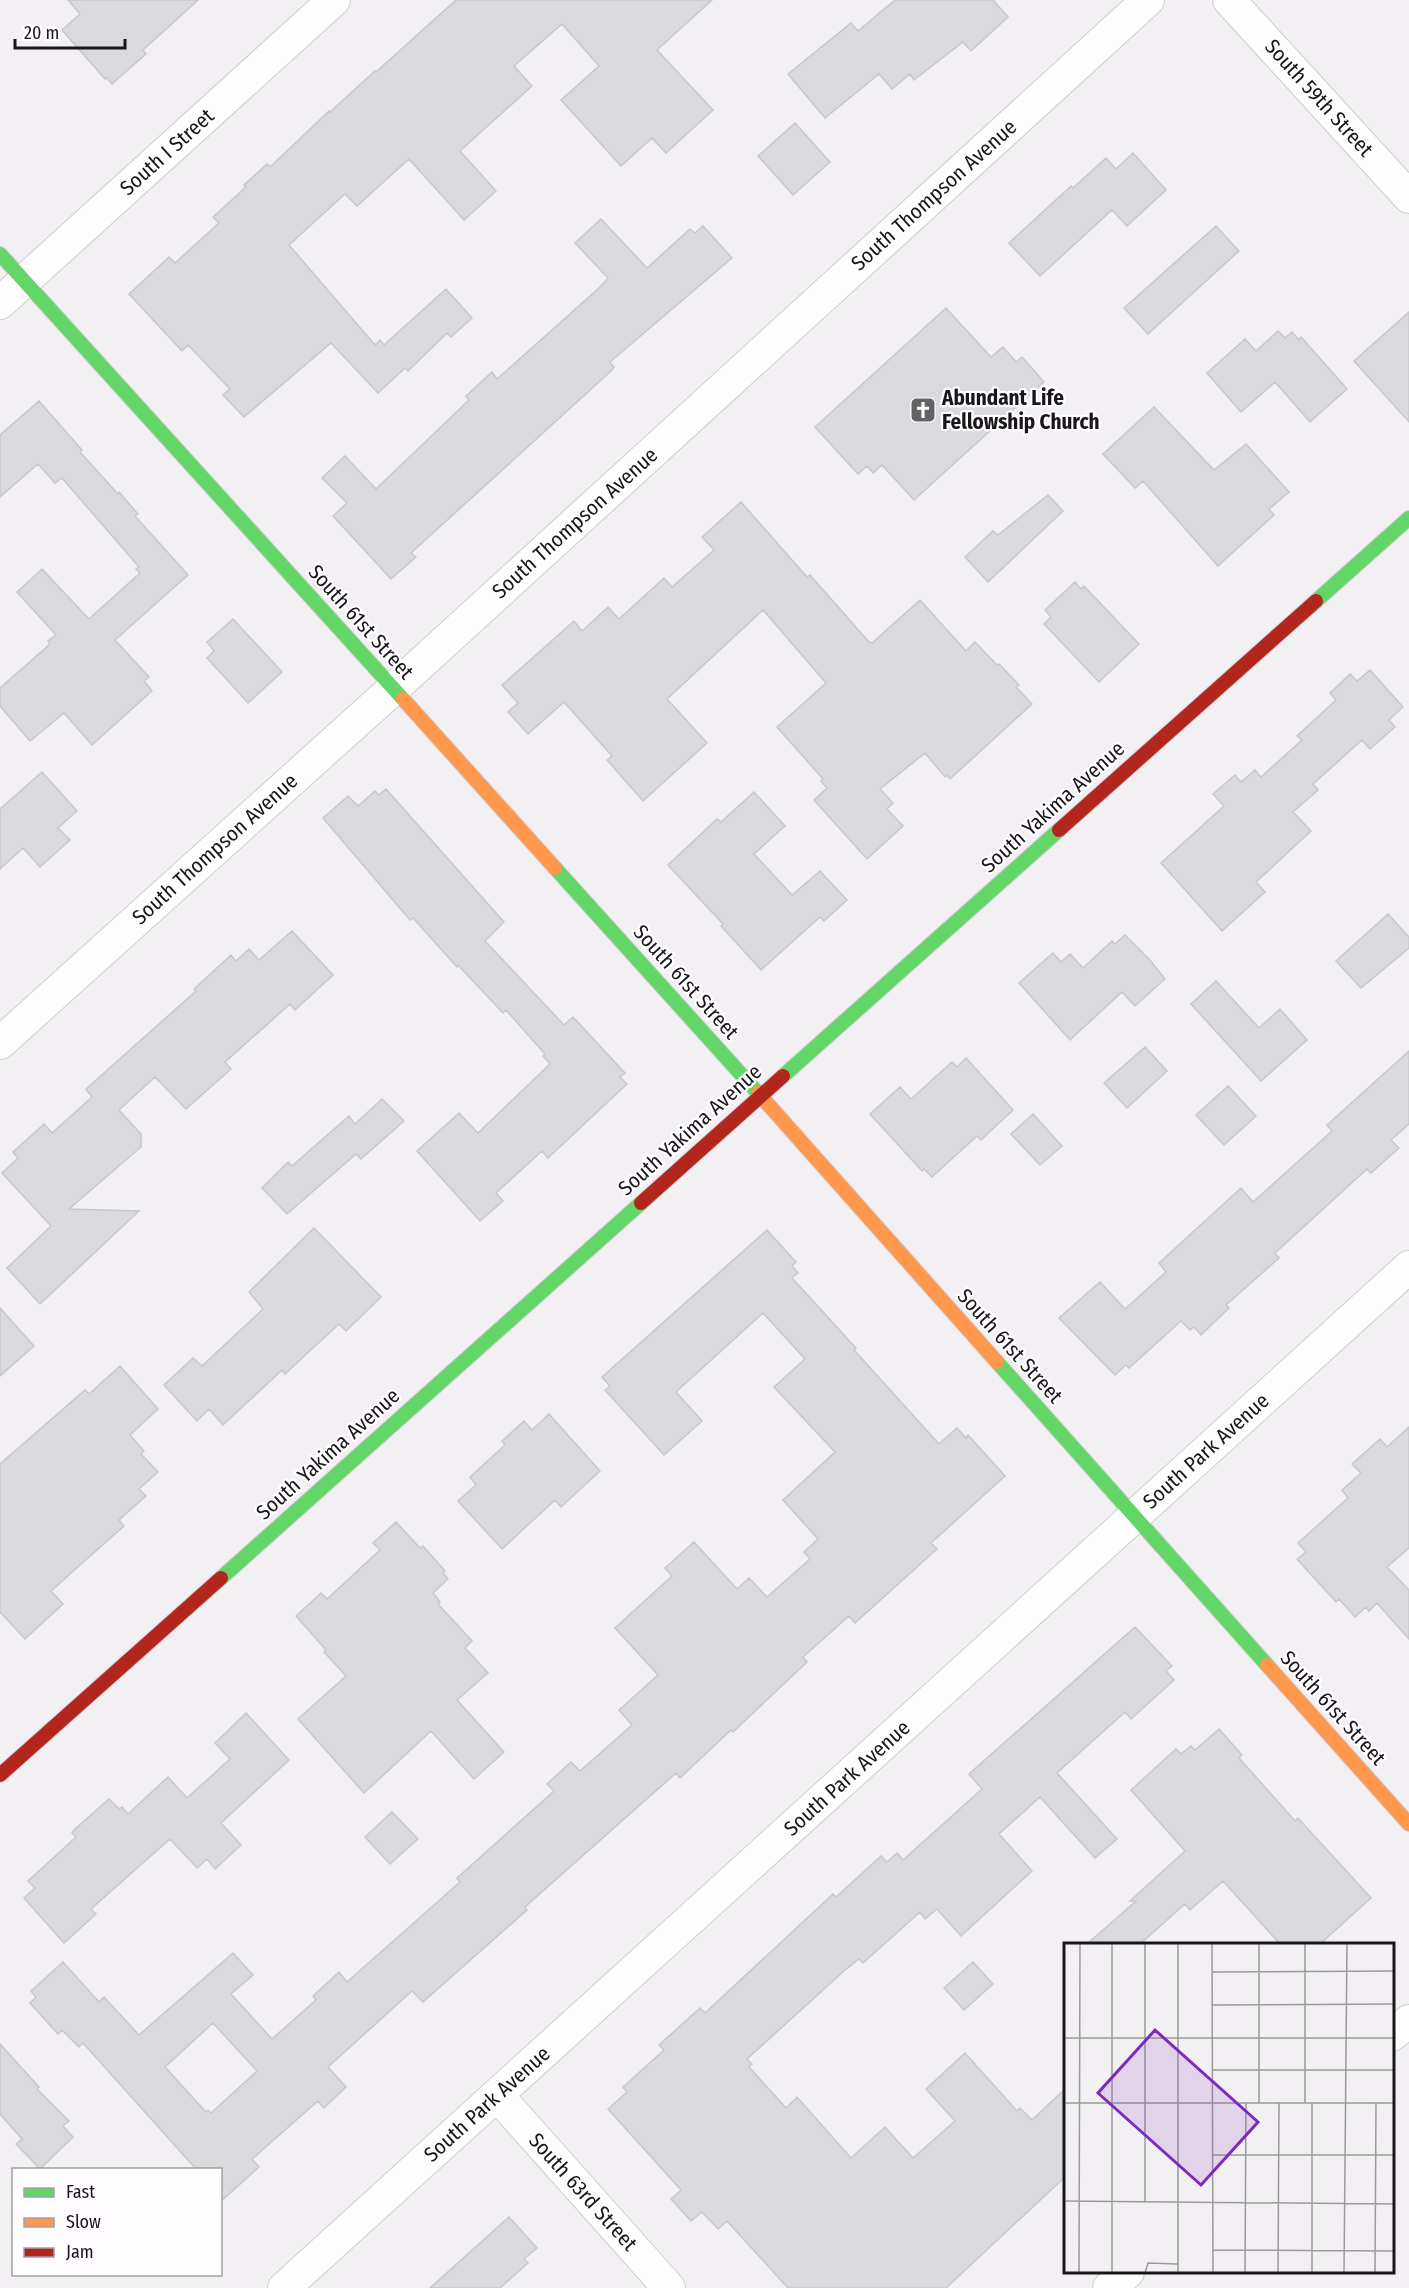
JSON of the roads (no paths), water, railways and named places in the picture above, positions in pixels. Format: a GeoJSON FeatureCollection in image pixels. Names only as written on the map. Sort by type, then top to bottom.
{"type":"FeatureCollection","features":[{"type":"Feature","properties":{"kind":"street","name":"South I Street"},"geometry":{"type":"LineString","coordinates":[[0,303],[334,0]]}},
{"type":"Feature","properties":{"kind":"street","name":"South Thompson Avenue"},"geometry":{"type":"LineString","coordinates":[[0,1043],[393,689],[1148,0]]}},
{"type":"Feature","properties":{"kind":"street","name":"South 59th Street"},"geometry":{"type":"LineString","coordinates":[[1229,0],[1409,197]]}},
{"type":"Feature","properties":{"kind":"street","name":"South 61st Street"},"geometry":{"type":"LineString","coordinates":[[0,254],[760,1096],[1409,1824]]}},
{"type":"Feature","properties":{"kind":"street","name":"South Yakima Avenue"},"geometry":{"type":"LineString","coordinates":[[0,1775],[1409,518]]}},
{"type":"Feature","properties":{"kind":"street","name":"South Park Avenue"},"geometry":{"type":"LineString","coordinates":[[284,2288],[1409,1267]]}},
{"type":"Feature","properties":{"kind":"street"},"geometry":{"type":"LineString","coordinates":[[1394,2033],[1409,2020]]}},
{"type":"Feature","properties":{"kind":"street","name":"South 63rd Street"},"geometry":{"type":"LineString","coordinates":[[497,2095],[669,2288]]}},
{"type":"Feature","properties":{"kind":"street"},"geometry":{"type":"LineString","coordinates":[[1109,2288],[1126,2273]]}},
{"type":"Feature","properties":{"kind":"place","name":"Abundant Life Fellowship Church"},"geometry":{"type":"Point","coordinates":[923,410]}}]}
